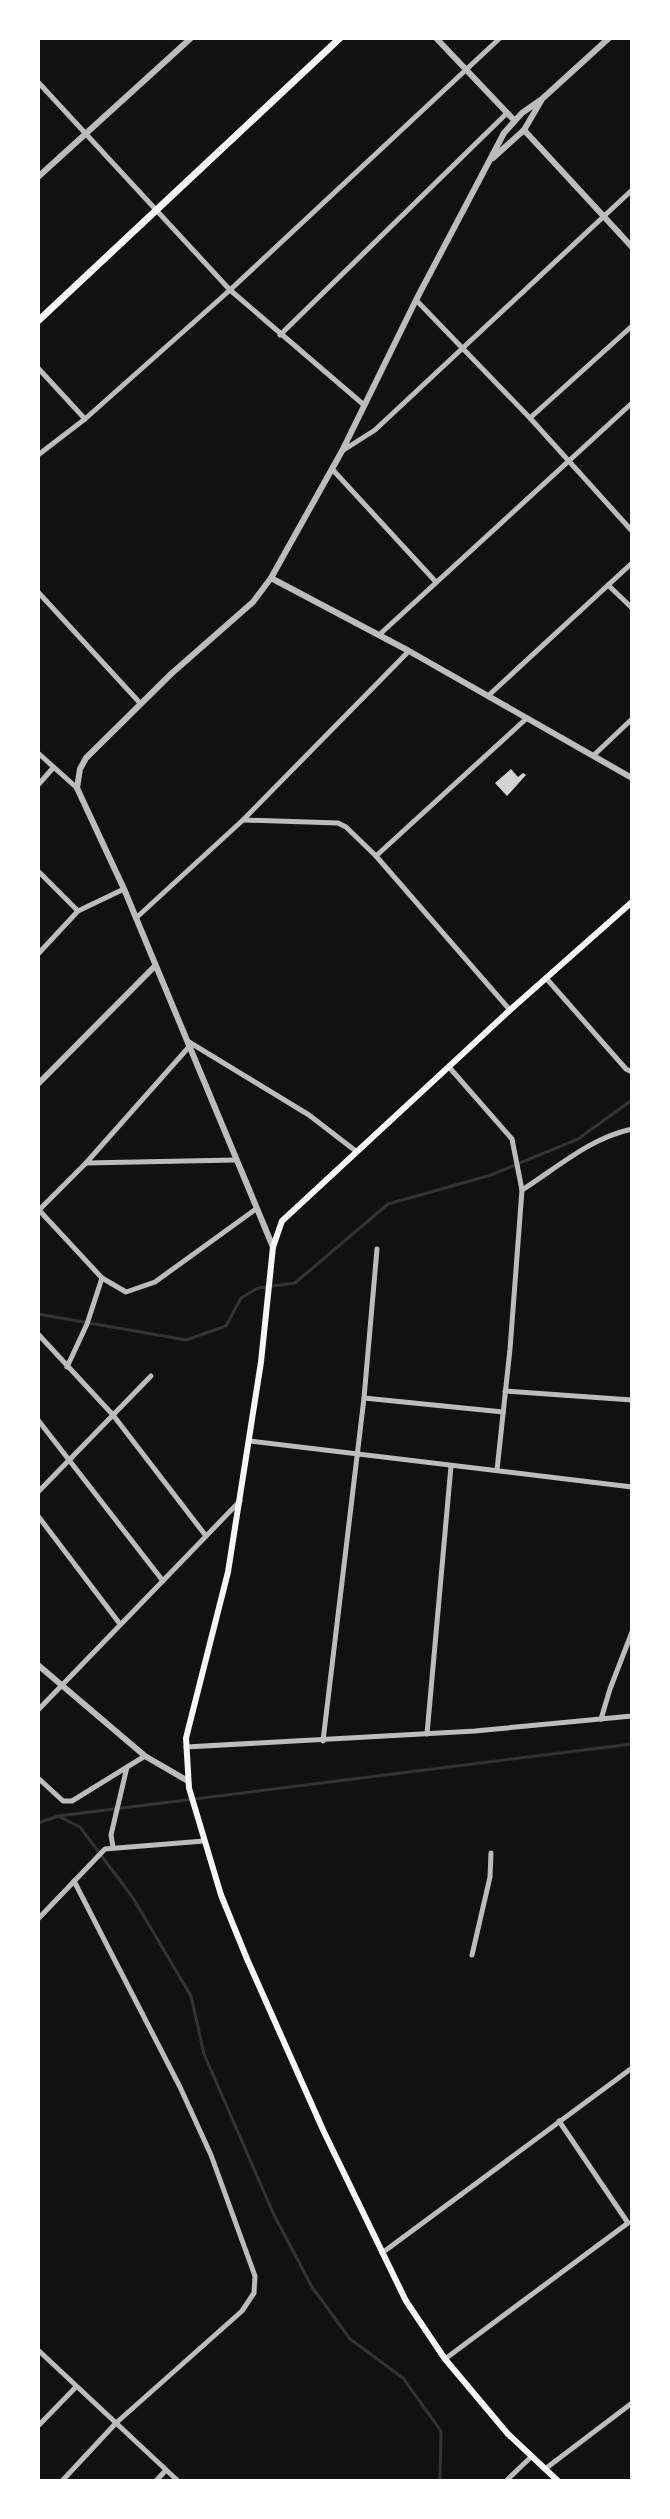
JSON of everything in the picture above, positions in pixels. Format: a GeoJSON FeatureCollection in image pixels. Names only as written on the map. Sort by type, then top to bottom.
{"type":"FeatureCollection","features":[{"type":"Feature","properties":{"kind":"main road"},"geometry":{"type":"LineString","coordinates":[[38,321],[340,38]]}},
{"type":"Feature","properties":{"kind":"main road"},"geometry":{"type":"LineString","coordinates":[[558,2481],[508,2434],[445,2359],[406,2301],[381,2253],[221,1895],[188,1784],[186,1747],[228,1572],[250,1441],[273,1247],[282,1221],[632,902]]}},
{"type":"Feature","properties":{"kind":"street"},"geometry":{"type":"LineString","coordinates":[[38,177],[191,38]]}},
{"type":"Feature","properties":{"kind":"street"},"geometry":{"type":"LineString","coordinates":[[436,38],[514,120]]}},
{"type":"Feature","properties":{"kind":"street"},"geometry":{"type":"LineString","coordinates":[[38,455],[85,419],[230,290],[500,38]]}},
{"type":"Feature","properties":{"kind":"street"},"geometry":{"type":"LineString","coordinates":[[77,788],[80,769],[86,758],[140,703],[253,602],[271,578],[342,451],[416,300],[504,133],[514,120],[609,38]]}},
{"type":"Feature","properties":{"kind":"street"},"geometry":{"type":"LineString","coordinates":[[38,82],[230,290],[364,405]]}},
{"type":"Feature","properties":{"kind":"street"},"geometry":{"type":"LineString","coordinates":[[493,158],[524,130],[542,99]]}},
{"type":"Feature","properties":{"kind":"street"},"geometry":{"type":"LineString","coordinates":[[280,335],[507,113]]}},
{"type":"Feature","properties":{"kind":"street"},"geometry":{"type":"LineString","coordinates":[[524,130],[632,247]]}},
{"type":"Feature","properties":{"kind":"street"},"geometry":{"type":"LineString","coordinates":[[342,451],[375,430],[632,190]]}},
{"type":"Feature","properties":{"kind":"street"},"geometry":{"type":"LineString","coordinates":[[416,300],[464,347],[632,531]]}},
{"type":"Feature","properties":{"kind":"street"},"geometry":{"type":"LineString","coordinates":[[530,418],[632,326]]}},
{"type":"Feature","properties":{"kind":"street"},"geometry":{"type":"LineString","coordinates":[[38,368],[85,419]]}},
{"type":"Feature","properties":{"kind":"street"},"geometry":{"type":"LineString","coordinates":[[379,635],[632,403]]}},
{"type":"Feature","properties":{"kind":"street"},"geometry":{"type":"LineString","coordinates":[[332,469],[436,582]]}},
{"type":"Feature","properties":{"kind":"street"},"geometry":{"type":"LineString","coordinates":[[488,696],[632,563]]}},
{"type":"Feature","properties":{"kind":"street"},"geometry":{"type":"LineString","coordinates":[[271,578],[409,651],[632,778]]}},
{"type":"Feature","properties":{"kind":"street"},"geometry":{"type":"LineString","coordinates":[[608,585],[632,608]]}},
{"type":"Feature","properties":{"kind":"street"},"geometry":{"type":"LineString","coordinates":[[38,592],[140,703]]}},
{"type":"Feature","properties":{"kind":"street"},"geometry":{"type":"LineString","coordinates":[[135,919],[243,820],[409,651]]}},
{"type":"Feature","properties":{"kind":"street"},"geometry":{"type":"LineString","coordinates":[[376,856],[527,718]]}},
{"type":"Feature","properties":{"kind":"street"},"geometry":{"type":"LineString","coordinates":[[594,755],[632,719]]}},
{"type":"Feature","properties":{"kind":"street"},"geometry":{"type":"LineString","coordinates":[[38,753],[77,788],[124,889],[273,1247]]}},
{"type":"Feature","properties":{"kind":"street"},"geometry":{"type":"LineString","coordinates":[[38,785],[53,768]]}},
{"type":"Feature","properties":{"kind":"street"},"geometry":{"type":"LineString","coordinates":[[243,820],[338,823],[346,827],[376,856],[510,1010]]}},
{"type":"Feature","properties":{"kind":"street"},"geometry":{"type":"LineString","coordinates":[[38,871],[78,911]]}},
{"type":"Feature","properties":{"kind":"street"},"geometry":{"type":"LineString","coordinates":[[38,954],[78,911],[124,889]]}},
{"type":"Feature","properties":{"kind":"street"},"geometry":{"type":"LineString","coordinates":[[38,1084],[155,966]]}},
{"type":"Feature","properties":{"kind":"street"},"geometry":{"type":"LineString","coordinates":[[546,978],[626,1069],[632,1072]]}},
{"type":"Feature","properties":{"kind":"street"},"geometry":{"type":"LineString","coordinates":[[185,1039],[309,1115],[357,1152]]}},
{"type":"Feature","properties":{"kind":"street"},"geometry":{"type":"LineString","coordinates":[[188,1048],[86,1163],[38,1210],[102,1278],[126,1292],[155,1282],[256,1209]]}},
{"type":"Feature","properties":{"kind":"street"},"geometry":{"type":"LineString","coordinates":[[449,1067],[512,1139],[520,1173],[522,1190],[497,1470]]}},
{"type":"Feature","properties":{"kind":"street"},"geometry":{"type":"LineString","coordinates":[[38,1072],[44,1078]]}},
{"type":"Feature","properties":{"kind":"street"},"geometry":{"type":"LineString","coordinates":[[522,1190],[599,1139],[632,1129]]}},
{"type":"Feature","properties":{"kind":"street"},"geometry":{"type":"LineString","coordinates":[[86,1163],[235,1160]]}},
{"type":"Feature","properties":{"kind":"street"},"geometry":{"type":"LineString","coordinates":[[323,1741],[364,1398],[377,1249]]}},
{"type":"Feature","properties":{"kind":"street"},"geometry":{"type":"LineString","coordinates":[[67,1367],[87,1324],[102,1278]]}},
{"type":"Feature","properties":{"kind":"street"},"geometry":{"type":"LineString","coordinates":[[38,1334],[113,1415],[207,1536]]}},
{"type":"Feature","properties":{"kind":"street"},"geometry":{"type":"LineString","coordinates":[[38,1492],[151,1376]]}},
{"type":"Feature","properties":{"kind":"street"},"geometry":{"type":"LineString","coordinates":[[505,1391],[632,1400]]}},
{"type":"Feature","properties":{"kind":"street"},"geometry":{"type":"LineString","coordinates":[[364,1398],[503,1412]]}},
{"type":"Feature","properties":{"kind":"street"},"geometry":{"type":"LineString","coordinates":[[38,1420],[163,1581]]}},
{"type":"Feature","properties":{"kind":"street"},"geometry":{"type":"LineString","coordinates":[[250,1441],[632,1487]]}},
{"type":"Feature","properties":{"kind":"street"},"geometry":{"type":"LineString","coordinates":[[427,1734],[451,1466]]}},
{"type":"Feature","properties":{"kind":"street"},"geometry":{"type":"LineString","coordinates":[[38,1710],[240,1501]]}},
{"type":"Feature","properties":{"kind":"street"},"geometry":{"type":"LineString","coordinates":[[38,1516],[120,1624]]}},
{"type":"Feature","properties":{"kind":"street"},"geometry":{"type":"LineString","coordinates":[[601,1719],[632,1632]]}},
{"type":"Feature","properties":{"kind":"street"},"geometry":{"type":"LineString","coordinates":[[38,1665],[145,1756],[188,1784]]}},
{"type":"Feature","properties":{"kind":"street"},"geometry":{"type":"LineString","coordinates":[[186,1747],[427,1734],[632,1716]]}},
{"type":"Feature","properties":{"kind":"street"},"geometry":{"type":"LineString","coordinates":[[38,1778],[63,1801],[72,1801],[145,1756]]}},
{"type":"Feature","properties":{"kind":"street"},"geometry":{"type":"LineString","coordinates":[[113,1847],[111,1835],[127,1767]]}},
{"type":"Feature","properties":{"kind":"street"},"geometry":{"type":"LineString","coordinates":[[38,1919],[105,1849],[204,1841]]}},
{"type":"Feature","properties":{"kind":"street"},"geometry":{"type":"LineString","coordinates":[[472,1955],[490,1877],[491,1853]]}},
{"type":"Feature","properties":{"kind":"street"},"geometry":{"type":"LineString","coordinates":[[62,2481],[116,2423],[242,2311],[254,2293],[255,2276],[211,2155],[180,2087],[74,1881]]}},
{"type":"Feature","properties":{"kind":"street"},"geometry":{"type":"LineString","coordinates":[[381,2253],[632,2068]]}},
{"type":"Feature","properties":{"kind":"street"},"geometry":{"type":"LineString","coordinates":[[445,2359],[630,2221],[559,2121]]}},
{"type":"Feature","properties":{"kind":"street"},"geometry":{"type":"LineString","coordinates":[[38,2350],[178,2481]]}},
{"type":"Feature","properties":{"kind":"street"},"geometry":{"type":"LineString","coordinates":[[38,2426],[77,2386]]}},
{"type":"Feature","properties":{"kind":"street"},"geometry":{"type":"LineString","coordinates":[[545,2469],[632,2403]]}},
{"type":"Feature","properties":{"kind":"street"},"geometry":{"type":"LineString","coordinates":[[506,2481],[532,2456]]}},
{"type":"Feature","properties":{"kind":"street"},"geometry":{"type":"LineString","coordinates":[[156,2481],[166,2470]]}},
{"type":"Feature","properties":{"kind":"building"},"geometry":{"type":"Polygon","coordinates":[[[511,769],[518,777],[523,773],[526,775],[507,796],[495,783],[511,769]]]}},
{"type":"Feature","properties":{"kind":"waterway"},"geometry":{"type":"LineString","coordinates":[[38,1314],[186,1340],[226,1326],[241,1298],[258,1288],[295,1283],[388,1204],[491,1175],[578,1139],[632,1100]]}},
{"type":"Feature","properties":{"kind":"waterway"},"geometry":{"type":"LineString","coordinates":[[38,1823],[58,1816],[632,1744]]}},
{"type":"Feature","properties":{"kind":"waterway"},"geometry":{"type":"LineString","coordinates":[[58,1816],[80,1827],[133,1898],[191,1996],[204,2054],[274,2215],[312,2287],[350,2339],[403,2378],[441,2431],[440,2481]]}}]}
